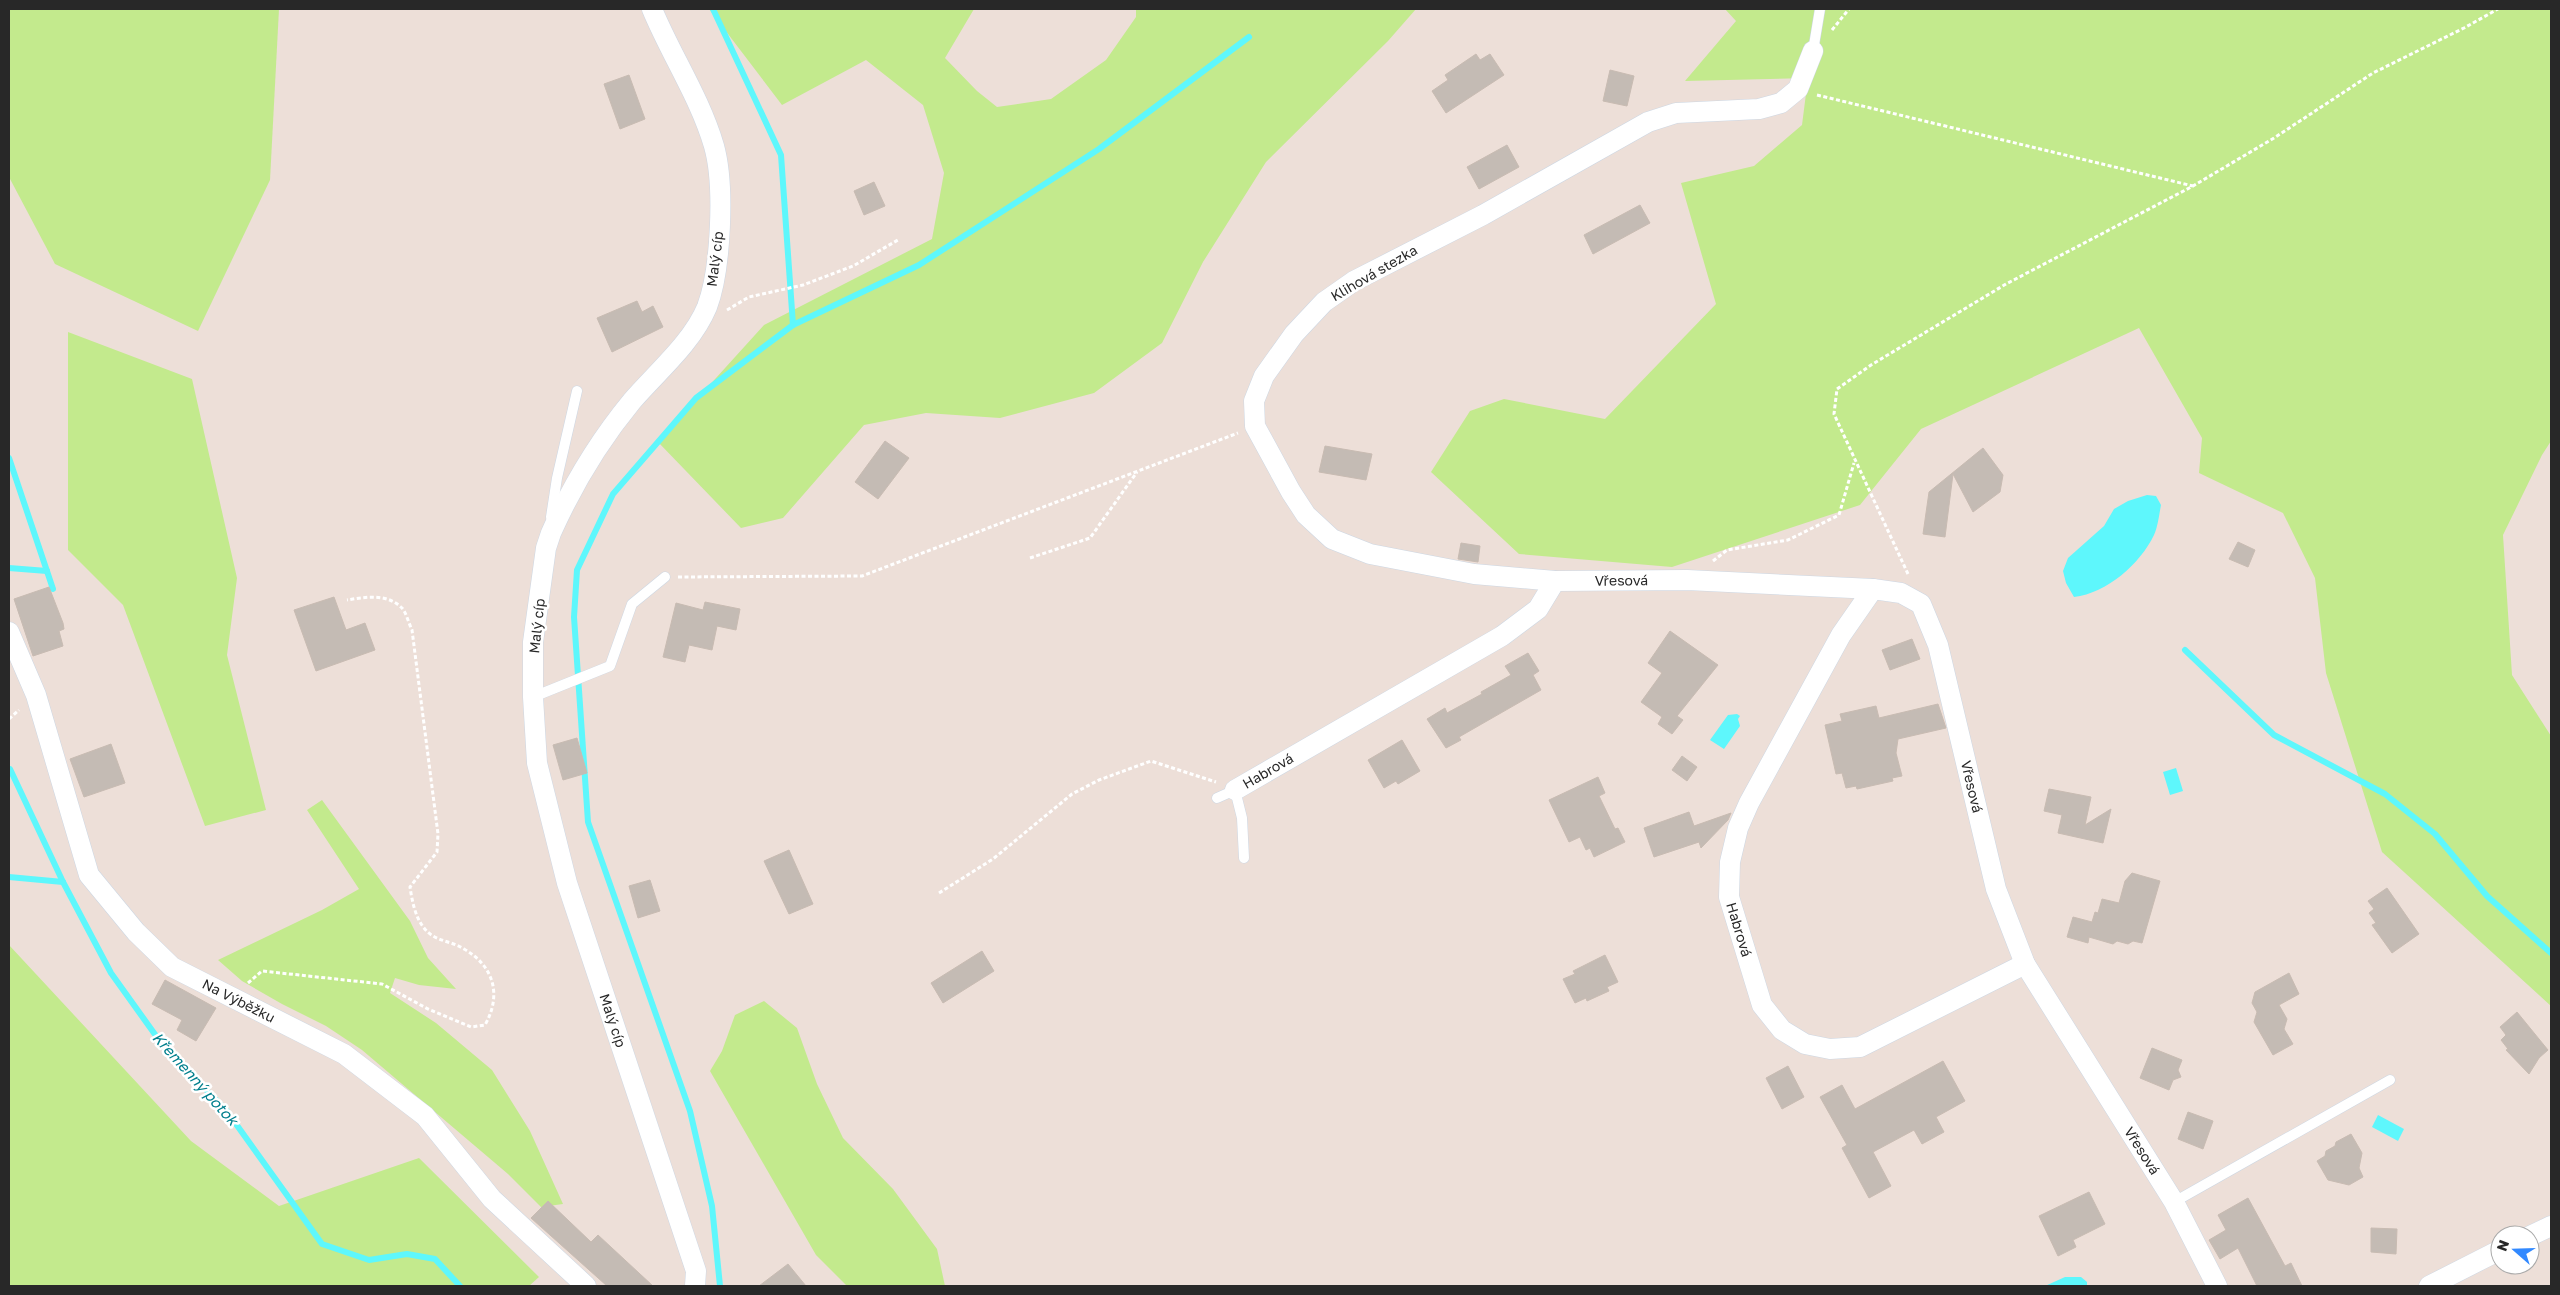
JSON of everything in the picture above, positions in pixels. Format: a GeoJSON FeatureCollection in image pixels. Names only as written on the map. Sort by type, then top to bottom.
{"type":"FeatureCollection","features":[{"type":"Feature","properties":{"kind":"street","name":"Malý cíp"},"geometry":{"type":"LineString","coordinates":[[652,9],[698,103],[714,147],[719,169],[720,222],[715,278],[707,307],[695,330],[601,441],[558,516],[546,548],[533,642],[533,697],[537,763],[567,883],[696,1271],[695,1286]]}},
{"type":"Feature","properties":{"kind":"street","name":"Klihová stezka"},"geometry":{"type":"LineString","coordinates":[[1555,581],[1474,574],[1370,554],[1332,539],[1306,514],[1291,492],[1255,426],[1254,401],[1264,376],[1294,334],[1324,302],[1354,281],[1501,206],[1648,122],[1676,113],[1759,109],[1782,104],[1798,89],[1813,51]]}},
{"type":"Feature","properties":{"kind":"street","name":"Vřesová"},"geometry":{"type":"LineString","coordinates":[[1555,581],[1687,580],[1873,589],[1901,593],[1921,604],[1938,645],[1996,888],[2024,964],[2174,1202],[2217,1286]]}},
{"type":"Feature","properties":{"kind":"street","name":"Habrová"},"geometry":{"type":"LineString","coordinates":[[1226,794],[1502,636],[1538,609],[1555,581]]}},
{"type":"Feature","properties":{"kind":"street","name":"Habrová"},"geometry":{"type":"LineString","coordinates":[[1873,589],[1841,635],[1749,803],[1734,845],[1730,862],[1730,897],[1762,1005],[1782,1030],[1805,1044],[1830,1049],[1860,1047],[2024,964]]}},
{"type":"Feature","properties":{"kind":"street","name":"Na Výběžku"},"geometry":{"type":"LineString","coordinates":[[9,632],[36,695],[89,875],[136,932],[172,968],[344,1054],[425,1116],[492,1198],[586,1286]]}},
{"type":"Feature","properties":{"kind":"street"},"geometry":{"type":"LineString","coordinates":[[2430,1286],[2490,1255]]}},
{"type":"Feature","properties":{"kind":"lane"},"geometry":{"type":"LineString","coordinates":[[1813,51],[1820,9]]}},
{"type":"Feature","properties":{"kind":"lane"},"geometry":{"type":"LineString","coordinates":[[546,548],[557,478],[577,391]]}},
{"type":"Feature","properties":{"kind":"lane"},"geometry":{"type":"LineString","coordinates":[[533,697],[610,666],[632,604],[665,577]]}},
{"type":"Feature","properties":{"kind":"lane"},"geometry":{"type":"LineString","coordinates":[[1226,794],[1242,818],[1244,858]]}},
{"type":"Feature","properties":{"kind":"lane"},"geometry":{"type":"LineString","coordinates":[[2174,1202],[2390,1080]]}},
{"type":"Feature","properties":{"kind":"path"},"geometry":{"type":"LineString","coordinates":[[1921,604],[1854,462],[1834,414],[1837,389],[1871,365],[2006,284],[2193,186],[2274,138],[2373,73],[2498,9]]}},
{"type":"Feature","properties":{"kind":"path"},"geometry":{"type":"LineString","coordinates":[[1798,89],[2193,186]]}},
{"type":"Feature","properties":{"kind":"path"},"geometry":{"type":"LineString","coordinates":[[726,311],[749,297],[803,286],[853,266],[898,240]]}},
{"type":"Feature","properties":{"kind":"path"},"geometry":{"type":"LineString","coordinates":[[665,577],[862,576],[1255,426]]}},
{"type":"Feature","properties":{"kind":"path"},"geometry":{"type":"LineString","coordinates":[[1687,580],[1727,550],[1788,540],[1839,515],[1854,462]]}},
{"type":"Feature","properties":{"kind":"path"},"geometry":{"type":"LineString","coordinates":[[1030,558],[1090,538],[1138,471]]}},
{"type":"Feature","properties":{"kind":"path"},"geometry":{"type":"LineString","coordinates":[[230,997],[262,972],[382,984],[428,1009],[471,1027],[485,1024],[494,1009],[494,984],[482,962],[463,948],[437,940],[423,927],[412,903],[410,887],[437,852],[438,834],[412,630],[402,608],[380,597],[370,596],[347,600]]}},
{"type":"Feature","properties":{"kind":"path","name":"Habrová"},"geometry":{"type":"LineString","coordinates":[[939,893],[993,859],[1072,794],[1099,780],[1151,761],[1196,774],[1226,794]]}},
{"type":"Feature","properties":{"kind":"green space"},"geometry":{"type":"Polygon","coordinates":[[[9,9],[279,9],[270,180],[198,331],[55,264],[9,177],[9,9]]]}},
{"type":"Feature","properties":{"kind":"green space"},"geometry":{"type":"Polygon","coordinates":[[[709,9],[974,9],[945,58],[977,91],[997,107],[1051,99],[1106,60],[1136,17],[1136,9],[1416,9],[1388,41],[1266,162],[1203,262],[1162,343],[1094,393],[1000,418],[926,413],[864,425],[783,518],[741,528],[658,442],[764,325],[932,239],[944,173],[923,105],[866,60],[782,105],[709,9]]]}},
{"type":"Feature","properties":{"kind":"green space"},"geometry":{"type":"Polygon","coordinates":[[[1725,9],[2551,9],[2551,441],[2542,455],[2503,535],[2512,675],[2551,736],[2551,1006],[2382,852],[2326,673],[2315,578],[2283,513],[2199,473],[2202,438],[2139,328],[1921,429],[1860,505],[1672,567],[1519,554],[1431,472],[1470,411],[1504,399],[1605,419],[1716,304],[1681,183],[1754,166],[1802,125],[1808,78],[1685,81],[1736,21],[1725,9]]]}},
{"type":"Feature","properties":{"kind":"green space"},"geometry":{"type":"Polygon","coordinates":[[[68,332],[192,379],[237,578],[227,655],[266,810],[205,826],[123,605],[68,550],[68,332]]]}},
{"type":"Feature","properties":{"kind":"green space"},"geometry":{"type":"Polygon","coordinates":[[[322,800],[410,921],[428,958],[456,989],[419,985],[395,978],[390,993],[436,1023],[492,1070],[530,1131],[563,1204],[541,1207],[508,1174],[362,1050],[326,1026],[242,981],[218,960],[322,910],[359,889],[307,810],[322,800]]]}},
{"type":"Feature","properties":{"kind":"green space"},"geometry":{"type":"Polygon","coordinates":[[[9,945],[191,1141],[279,1206],[419,1158],[539,1277],[529,1286],[9,1286],[9,945]]]}},
{"type":"Feature","properties":{"kind":"green space"},"geometry":{"type":"Polygon","coordinates":[[[764,1001],[797,1028],[817,1084],[843,1138],[893,1189],[937,1249],[945,1286],[847,1286],[816,1255],[710,1071],[722,1051],[735,1015],[764,1001]]]}},
{"type":"Feature","properties":{"kind":"water"},"geometry":{"type":"Polygon","coordinates":[[[2147,495],[2156,496],[2161,505],[2155,532],[2148,546],[2131,566],[2110,583],[2098,590],[2074,597],[2066,583],[2063,571],[2068,558],[2104,526],[2114,509],[2128,501],[2147,495]]]}},
{"type":"Feature","properties":{"kind":"water"},"geometry":{"type":"Polygon","coordinates":[[[1737,714],[1740,716],[1738,719],[1740,726],[1724,749],[1710,740],[1728,715],[1737,714]]]}},
{"type":"Feature","properties":{"kind":"water"},"geometry":{"type":"Polygon","coordinates":[[[2176,768],[2183,791],[2170,795],[2163,772],[2176,768]]]}},
{"type":"Feature","properties":{"kind":"water"},"geometry":{"type":"Polygon","coordinates":[[[2378,1115],[2404,1129],[2398,1141],[2372,1127],[2378,1115]]]}},
{"type":"Feature","properties":{"kind":"water"},"geometry":{"type":"Polygon","coordinates":[[[2065,1277],[2081,1277],[2087,1282],[2087,1286],[2045,1286],[2065,1277]]]}},
{"type":"Feature","properties":{"kind":"building"},"geometry":{"type":"Polygon","coordinates":[[[1476,54],[1480,60],[1490,54],[1504,75],[1446,113],[1432,91],[1448,80],[1445,75],[1476,54]]]}},
{"type":"Feature","properties":{"kind":"building"},"geometry":{"type":"Polygon","coordinates":[[[1610,70],[1634,76],[1627,106],[1603,101],[1610,70]]]}},
{"type":"Feature","properties":{"kind":"building"},"geometry":{"type":"Polygon","coordinates":[[[629,75],[645,119],[620,129],[604,84],[629,75]]]}},
{"type":"Feature","properties":{"kind":"building"},"geometry":{"type":"Polygon","coordinates":[[[1507,145],[1519,167],[1479,189],[1467,167],[1507,145]]]}},
{"type":"Feature","properties":{"kind":"building"},"geometry":{"type":"Polygon","coordinates":[[[874,182],[885,206],[864,215],[854,191],[874,182]]]}},
{"type":"Feature","properties":{"kind":"building"},"geometry":{"type":"Polygon","coordinates":[[[1640,205],[1650,223],[1593,254],[1584,235],[1640,205]]]}},
{"type":"Feature","properties":{"kind":"building"},"geometry":{"type":"Polygon","coordinates":[[[637,301],[642,312],[653,306],[663,327],[612,352],[597,318],[637,301]]]}},
{"type":"Feature","properties":{"kind":"building"},"geometry":{"type":"Polygon","coordinates":[[[885,441],[909,458],[878,499],[855,482],[885,441]]]}},
{"type":"Feature","properties":{"kind":"building"},"geometry":{"type":"Polygon","coordinates":[[[1325,446],[1372,454],[1366,480],[1319,472],[1325,446]]]}},
{"type":"Feature","properties":{"kind":"building"},"geometry":{"type":"Polygon","coordinates":[[[1983,448],[2003,475],[2000,492],[1973,512],[1953,474],[1945,537],[1923,534],[1929,492],[1983,448]]]}},
{"type":"Feature","properties":{"kind":"building"},"geometry":{"type":"Polygon","coordinates":[[[2238,542],[2255,550],[2248,567],[2229,559],[2238,542]]]}},
{"type":"Feature","properties":{"kind":"building"},"geometry":{"type":"Polygon","coordinates":[[[1461,543],[1480,546],[1478,562],[1458,559],[1461,543]]]}},
{"type":"Feature","properties":{"kind":"building"},"geometry":{"type":"Polygon","coordinates":[[[49,587],[63,623],[64,629],[59,631],[63,646],[33,656],[14,599],[49,587]]]}},
{"type":"Feature","properties":{"kind":"building"},"geometry":{"type":"Polygon","coordinates":[[[334,597],[346,630],[365,623],[375,650],[316,671],[294,610],[334,597]]]}},
{"type":"Feature","properties":{"kind":"building"},"geometry":{"type":"Polygon","coordinates":[[[705,602],[740,609],[736,630],[717,626],[712,650],[689,645],[685,662],[663,657],[676,603],[703,610],[705,602]]]}},
{"type":"Feature","properties":{"kind":"building"},"geometry":{"type":"Polygon","coordinates":[[[1670,631],[1718,665],[1677,716],[1683,720],[1672,734],[1658,724],[1662,717],[1641,702],[1662,673],[1648,663],[1670,631]]]}},
{"type":"Feature","properties":{"kind":"building"},"geometry":{"type":"Polygon","coordinates":[[[1912,639],[1920,659],[1890,670],[1882,650],[1912,639]]]}},
{"type":"Feature","properties":{"kind":"building"},"geometry":{"type":"Polygon","coordinates":[[[1528,653],[1539,671],[1533,675],[1541,690],[1459,737],[1461,740],[1446,748],[1427,719],[1445,708],[1447,713],[1482,694],[1481,692],[1511,675],[1505,666],[1528,653]]]}},
{"type":"Feature","properties":{"kind":"building"},"geometry":{"type":"Polygon","coordinates":[[[1938,704],[1946,728],[1898,739],[1896,753],[1902,776],[1892,778],[1893,781],[1857,789],[1856,786],[1846,788],[1842,773],[1836,774],[1825,725],[1842,721],[1840,714],[1876,706],[1879,718],[1938,704]]]}},
{"type":"Feature","properties":{"kind":"building"},"geometry":{"type":"Polygon","coordinates":[[[577,738],[587,773],[563,780],[553,745],[577,738]]]}},
{"type":"Feature","properties":{"kind":"building"},"geometry":{"type":"Polygon","coordinates":[[[1402,740],[1420,771],[1398,784],[1396,781],[1384,788],[1368,760],[1402,740]]]}},
{"type":"Feature","properties":{"kind":"building"},"geometry":{"type":"Polygon","coordinates":[[[111,744],[125,783],[84,797],[70,759],[111,744]]]}},
{"type":"Feature","properties":{"kind":"building"},"geometry":{"type":"Polygon","coordinates":[[[1682,756],[1697,767],[1687,781],[1672,770],[1682,756]]]}},
{"type":"Feature","properties":{"kind":"building"},"geometry":{"type":"Polygon","coordinates":[[[1598,777],[1605,793],[1599,796],[1615,829],[1618,828],[1625,842],[1594,857],[1590,848],[1586,850],[1580,837],[1569,842],[1549,800],[1598,777]]]}},
{"type":"Feature","properties":{"kind":"building"},"geometry":{"type":"Polygon","coordinates":[[[2049,789],[2091,797],[2085,825],[2111,809],[2103,843],[2058,833],[2062,815],[2044,811],[2049,789]]]}},
{"type":"Feature","properties":{"kind":"building"},"geometry":{"type":"Polygon","coordinates":[[[1689,812],[1694,826],[1731,813],[1728,820],[1701,848],[1699,842],[1654,857],[1644,828],[1689,812]]]}},
{"type":"Feature","properties":{"kind":"building"},"geometry":{"type":"Polygon","coordinates":[[[789,850],[813,904],[789,914],[764,861],[789,850]]]}},
{"type":"Feature","properties":{"kind":"building"},"geometry":{"type":"Polygon","coordinates":[[[2132,873],[2160,881],[2142,943],[2133,941],[2128,944],[2117,941],[2113,944],[2089,937],[2088,943],[2067,937],[2073,917],[2092,922],[2095,912],[2098,913],[2102,899],[2119,903],[2125,881],[2132,873]]]}},
{"type":"Feature","properties":{"kind":"building"},"geometry":{"type":"Polygon","coordinates":[[[650,880],[660,911],[638,918],[629,886],[650,880]]]}},
{"type":"Feature","properties":{"kind":"building"},"geometry":{"type":"Polygon","coordinates":[[[2387,888],[2419,934],[2392,953],[2372,925],[2376,923],[2369,913],[2374,909],[2368,901],[2387,888]]]}},
{"type":"Feature","properties":{"kind":"building"},"geometry":{"type":"Polygon","coordinates":[[[982,951],[994,971],[943,1003],[931,983],[982,951]]]}},
{"type":"Feature","properties":{"kind":"building"},"geometry":{"type":"Polygon","coordinates":[[[1605,955],[1618,982],[1607,987],[1609,991],[1587,1001],[1586,998],[1575,1003],[1563,979],[1575,974],[1573,971],[1605,955]]]}},
{"type":"Feature","properties":{"kind":"building"},"geometry":{"type":"Polygon","coordinates":[[[2289,973],[2299,994],[2279,1005],[2287,1019],[2284,1029],[2293,1044],[2273,1055],[2254,1022],[2257,1012],[2252,1003],[2255,992],[2289,973]]]}},
{"type":"Feature","properties":{"kind":"building"},"geometry":{"type":"Polygon","coordinates":[[[165,980],[216,1008],[196,1041],[177,1030],[182,1020],[152,1004],[165,980]]]}},
{"type":"Feature","properties":{"kind":"building"},"geometry":{"type":"Polygon","coordinates":[[[2517,1012],[2548,1050],[2539,1058],[2529,1074],[2506,1050],[2508,1049],[2501,1040],[2506,1035],[2500,1027],[2517,1012]]]}},
{"type":"Feature","properties":{"kind":"building"},"geometry":{"type":"Polygon","coordinates":[[[2152,1048],[2182,1060],[2178,1070],[2181,1077],[2173,1080],[2169,1090],[2140,1078],[2152,1048]]]}},
{"type":"Feature","properties":{"kind":"building"},"geometry":{"type":"Polygon","coordinates":[[[1943,1061],[1965,1101],[1936,1117],[1944,1132],[1922,1144],[1914,1130],[1873,1152],[1891,1186],[1869,1198],[1842,1148],[1847,1145],[1820,1097],[1842,1085],[1855,1109],[1943,1061]]]}},
{"type":"Feature","properties":{"kind":"building"},"geometry":{"type":"Polygon","coordinates":[[[1788,1066],[1804,1097],[1782,1109],[1766,1078],[1788,1066]]]}},
{"type":"Feature","properties":{"kind":"building"},"geometry":{"type":"Polygon","coordinates":[[[2188,1112],[2213,1121],[2203,1149],[2178,1139],[2188,1112]]]}},
{"type":"Feature","properties":{"kind":"building"},"geometry":{"type":"Polygon","coordinates":[[[2351,1134],[2362,1153],[2359,1168],[2363,1177],[2349,1185],[2328,1180],[2317,1161],[2325,1156],[2326,1151],[2335,1146],[2336,1142],[2351,1134]]]}},
{"type":"Feature","properties":{"kind":"building"},"geometry":{"type":"Polygon","coordinates":[[[2089,1192],[2105,1224],[2073,1240],[2076,1247],[2058,1256],[2039,1216],[2089,1192]]]}},
{"type":"Feature","properties":{"kind":"building"},"geometry":{"type":"Polygon","coordinates":[[[2248,1198],[2285,1266],[2291,1263],[2302,1286],[2257,1286],[2238,1248],[2220,1259],[2209,1240],[2226,1230],[2218,1215],[2248,1198]]]}},
{"type":"Feature","properties":{"kind":"building"},"geometry":{"type":"Polygon","coordinates":[[[548,1201],[591,1242],[598,1235],[653,1286],[607,1286],[531,1218],[548,1201]]]}},
{"type":"Feature","properties":{"kind":"building"},"geometry":{"type":"Polygon","coordinates":[[[2371,1228],[2397,1229],[2396,1254],[2371,1252],[2371,1228]]]}},
{"type":"Feature","properties":{"kind":"building"},"geometry":{"type":"Polygon","coordinates":[[[788,1264],[806,1286],[759,1286],[788,1264]]]}},
{"type":"Feature","properties":{"kind":"waterway"},"geometry":{"type":"LineString","coordinates":[[713,9],[781,155],[793,325]]}},
{"type":"Feature","properties":{"kind":"waterway"},"geometry":{"type":"LineString","coordinates":[[720,1286],[712,1206],[690,1111],[588,822],[574,617],[577,570],[613,494],[696,398],[793,325],[919,265],[1099,149],[1249,37]]}},
{"type":"Feature","properties":{"kind":"waterway","name":"Křemenný potok"},"geometry":{"type":"LineString","coordinates":[[9,458],[53,589]]}},
{"type":"Feature","properties":{"kind":"waterway"},"geometry":{"type":"LineString","coordinates":[[9,568],[47,571]]}},
{"type":"Feature","properties":{"kind":"waterway"},"geometry":{"type":"LineString","coordinates":[[2185,650],[2274,735],[2385,794],[2435,834],[2487,896],[2551,953]]}},
{"type":"Feature","properties":{"kind":"waterway","name":"Křemenný potok"},"geometry":{"type":"LineString","coordinates":[[10,769],[63,882],[111,973],[164,1047],[226,1110],[322,1244],[369,1260],[407,1254],[435,1259],[460,1286]]}},
{"type":"Feature","properties":{"kind":"waterway"},"geometry":{"type":"LineString","coordinates":[[9,877],[63,882]]}}]}
